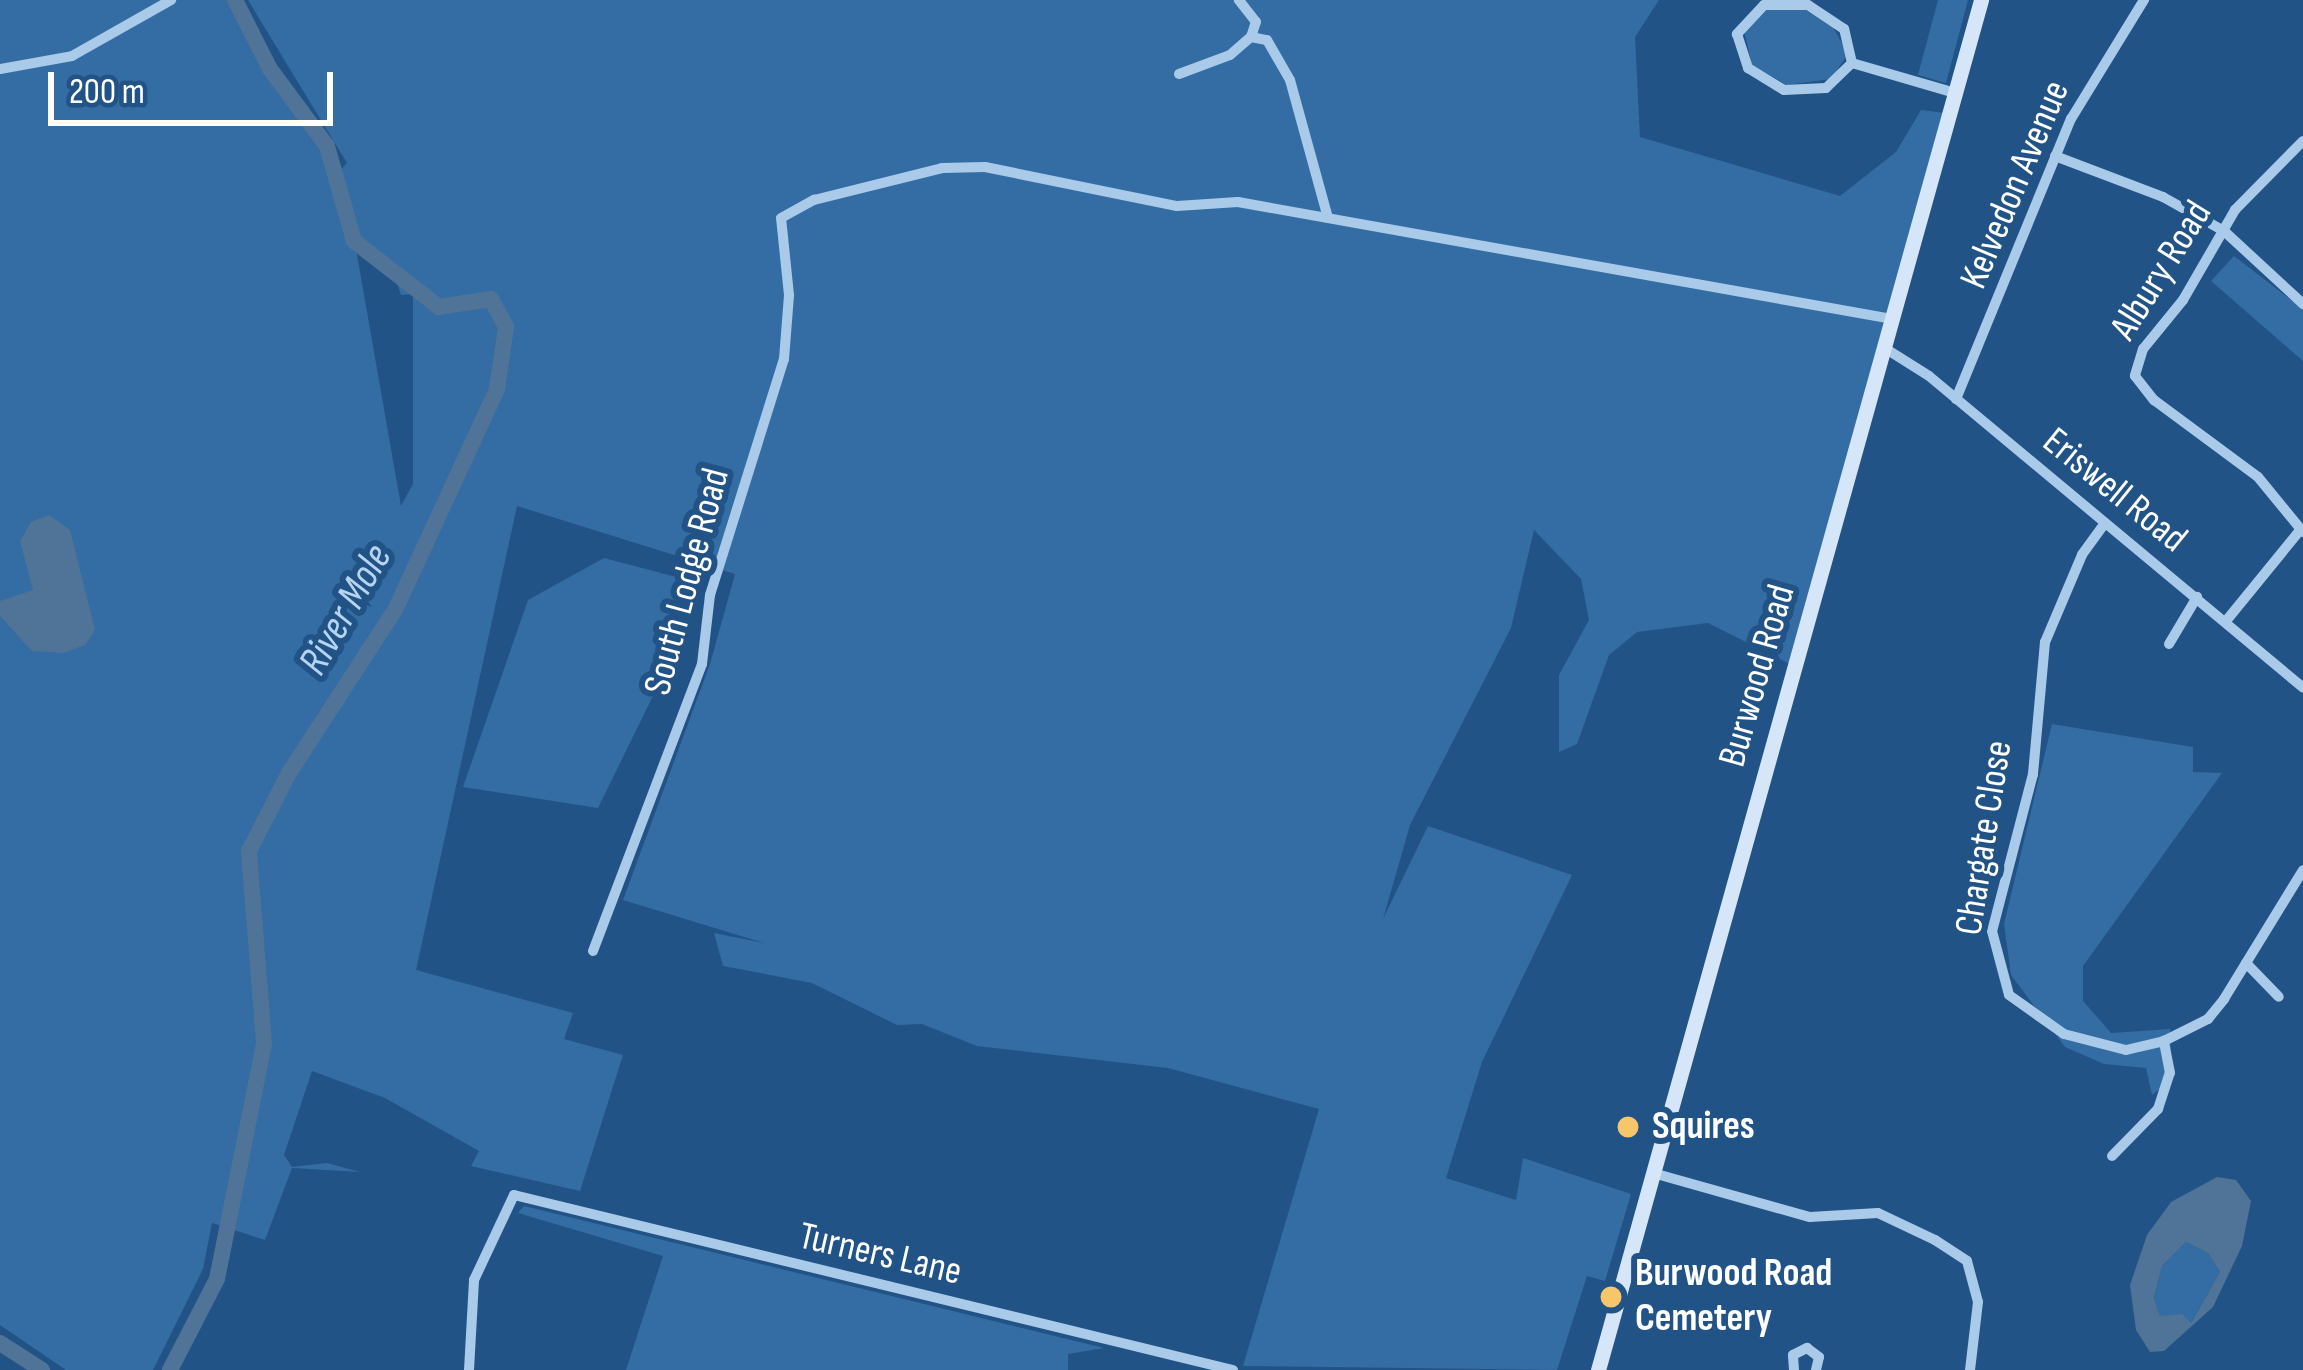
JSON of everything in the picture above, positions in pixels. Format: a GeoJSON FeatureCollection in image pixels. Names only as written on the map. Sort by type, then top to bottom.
{"type":"FeatureCollection","features":[{"type":"Feature","properties":{"kind":"street"},"geometry":{"type":"LineString","coordinates":[[0,70],[73,56],[171,0]]}},
{"type":"Feature","properties":{"kind":"street"},"geometry":{"type":"LineString","coordinates":[[1238,0],[1290,80],[1328,218],[1892,319]]}},
{"type":"Feature","properties":{"kind":"street","name":"Burwood Road"},"geometry":{"type":"LineString","coordinates":[[1598,1370],[1981,0]]}},
{"type":"Feature","properties":{"kind":"street","name":"Kelvedon Avenue"},"geometry":{"type":"LineString","coordinates":[[1956,399],[2055,156],[2144,0]]}},
{"type":"Feature","properties":{"kind":"street"},"geometry":{"type":"LineString","coordinates":[[1764,5],[1808,5],[1844,29],[1852,63],[1826,88],[1784,90],[1743,62],[1737,34],[1764,5]]}},
{"type":"Feature","properties":{"kind":"street"},"geometry":{"type":"LineString","coordinates":[[1179,74],[1231,55],[1251,37],[1256,22]]}},
{"type":"Feature","properties":{"kind":"street"},"geometry":{"type":"LineString","coordinates":[[1251,37],[1267,40]]}},
{"type":"Feature","properties":{"kind":"street"},"geometry":{"type":"LineString","coordinates":[[1852,63],[1955,93]]}},
{"type":"Feature","properties":{"kind":"street","name":"Albury Road"},"geometry":{"type":"LineString","coordinates":[[2302,531],[2258,478],[2154,400],[2135,376],[2143,349],[2248,194],[2303,141]]}},
{"type":"Feature","properties":{"kind":"street"},"geometry":{"type":"LineString","coordinates":[[2055,156],[2224,231],[2303,304]]}},
{"type":"Feature","properties":{"kind":"street","name":"South Lodge Road"},"geometry":{"type":"LineString","coordinates":[[593,951],[702,664],[710,596],[784,359],[789,295],[781,218],[841,189],[985,167],[1177,206],[1238,202],[1328,218]]}},
{"type":"Feature","properties":{"kind":"street","name":"Eriswell Road"},"geometry":{"type":"LineString","coordinates":[[1883,347],[1956,399],[2303,688]]}},
{"type":"Feature","properties":{"kind":"street","name":"Chargate Close"},"geometry":{"type":"LineString","coordinates":[[2104,523],[2045,642],[2033,774],[1993,947],[2009,995],[2064,1034],[2126,1050],[2164,1041],[2208,1019],[2303,870]]}},
{"type":"Feature","properties":{"kind":"street"},"geometry":{"type":"LineString","coordinates":[[2226,621],[2302,531]]}},
{"type":"Feature","properties":{"kind":"street"},"geometry":{"type":"LineString","coordinates":[[2169,644],[2197,598]]}},
{"type":"Feature","properties":{"kind":"street"},"geometry":{"type":"LineString","coordinates":[[2246,963],[2279,997]]}},
{"type":"Feature","properties":{"kind":"street"},"geometry":{"type":"LineString","coordinates":[[2112,1156],[2158,1109],[2170,1073],[2164,1041]]}},
{"type":"Feature","properties":{"kind":"street"},"geometry":{"type":"LineString","coordinates":[[1653,1173],[1810,1217],[1878,1213],[1935,1240],[1966,1261],[1978,1302],[1970,1370]]}},
{"type":"Feature","properties":{"kind":"street","name":"Turners Lane"},"geometry":{"type":"LineString","coordinates":[[469,1370],[474,1280],[514,1196],[1233,1370]]}},
{"type":"Feature","properties":{"kind":"street"},"geometry":{"type":"LineString","coordinates":[[1794,1370],[1792,1357],[1804,1348],[1816,1353],[1816,1370]]}},
{"type":"Feature","properties":{"kind":"shaded area"},"geometry":{"type":"Polygon","coordinates":[[[0,0],[235,0],[270,69],[327,146],[336,175],[347,163],[248,0],[1659,0],[1635,37],[1640,137],[1840,196],[1896,152],[1921,110],[1945,113],[1790,664],[1708,623],[1637,632],[1609,655],[1577,744],[1559,752],[1559,675],[1589,620],[1581,579],[1534,530],[1511,628],[1410,825],[1383,919],[1428,826],[1572,875],[1482,1062],[1446,1178],[1516,1200],[1523,1158],[1631,1194],[1605,1281],[1587,1276],[1557,1370],[1243,1366],[1319,1109],[1168,1068],[977,1046],[922,1024],[897,1025],[812,983],[723,966],[714,933],[764,943],[623,900],[710,664],[735,574],[517,506],[416,970],[573,1013],[564,1039],[623,1055],[580,1191],[471,1166],[479,1151],[385,1098],[312,1071],[284,1155],[292,1167],[327,1163],[360,1172],[292,1168],[265,1240],[212,1223],[203,1269],[153,1370],[66,1370],[0,1325],[0,0]],[[372,246],[356,249],[401,506],[413,484],[413,294],[401,295],[390,262],[372,246]]]}},
{"type":"Feature","properties":{"kind":"shaded area"},"geometry":{"type":"Polygon","coordinates":[[[1938,0],[1968,0],[1946,83],[1918,75],[1938,0]]]}},
{"type":"Feature","properties":{"kind":"shaded area"},"geometry":{"type":"Polygon","coordinates":[[[1801,7],[1829,20],[1848,54],[1831,79],[1787,85],[1752,65],[1743,26],[1763,10],[1801,7]]]}},
{"type":"Feature","properties":{"kind":"shaded area"},"geometry":{"type":"Polygon","coordinates":[[[2234,256],[2303,309],[2303,361],[2211,281],[2234,256]]]}},
{"type":"Feature","properties":{"kind":"shaded area"},"geometry":{"type":"Polygon","coordinates":[[[49,515],[70,530],[95,630],[85,645],[64,653],[32,651],[0,616],[0,601],[33,590],[20,541],[31,522],[49,515]]]}},
{"type":"Feature","properties":{"kind":"shaded area"},"geometry":{"type":"Polygon","coordinates":[[[604,558],[684,579],[674,653],[598,808],[463,787],[528,600],[604,558]]]}},
{"type":"Feature","properties":{"kind":"shaded area"},"geometry":{"type":"Polygon","coordinates":[[[2052,724],[2193,747],[2193,772],[2222,773],[2083,966],[2083,1001],[2111,1033],[2170,1029],[2172,1080],[2152,1095],[2146,1068],[2104,1064],[2065,1047],[2011,975],[2004,924],[2052,724]]]}},
{"type":"Feature","properties":{"kind":"shaded area"},"geometry":{"type":"Polygon","coordinates":[[[2217,1177],[2236,1180],[2251,1201],[2242,1246],[2213,1307],[2164,1351],[2150,1352],[2136,1330],[2130,1285],[2147,1235],[2171,1202],[2217,1177]],[[2186,1242],[2162,1266],[2154,1298],[2160,1316],[2182,1314],[2191,1323],[2220,1272],[2208,1253],[2186,1242]]]}},
{"type":"Feature","properties":{"kind":"shaded area"},"geometry":{"type":"Polygon","coordinates":[[[524,1206],[1104,1348],[1068,1354],[1068,1370],[626,1370],[663,1256],[518,1213],[524,1206]]]}},
{"type":"Feature","properties":{"kind":"shaded area"},"geometry":{"type":"Polygon","coordinates":[[[2186,1242],[2208,1253],[2220,1272],[2191,1323],[2160,1316],[2154,1299],[2162,1266],[2186,1242]]]}},
{"type":"Feature","properties":{"kind":"waterway","name":"River Mole"},"geometry":{"type":"LineString","coordinates":[[170,1370],[217,1279],[264,1043],[249,851],[289,773],[396,608],[497,389],[506,327],[491,299],[439,307],[354,241],[327,146],[270,69],[235,0]]}},
{"type":"Feature","properties":{"kind":"waterway","name":"River Mole"},"geometry":{"type":"LineString","coordinates":[[0,1343],[42,1370]]}},
{"type":"Feature","properties":{"kind":"place","name":"Squires"},"geometry":{"type":"Point","coordinates":[1628,1127]}},
{"type":"Feature","properties":{"kind":"place","name":"Burwood Road Cemetery"},"geometry":{"type":"Point","coordinates":[1611,1297]}}]}
